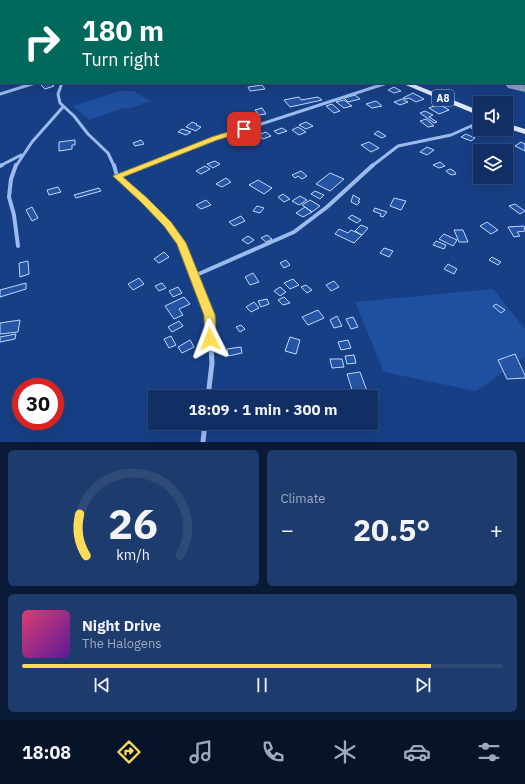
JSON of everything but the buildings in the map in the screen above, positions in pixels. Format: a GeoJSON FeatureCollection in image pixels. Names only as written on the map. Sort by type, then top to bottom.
{"type":"FeatureCollection","features":[{"type":"Feature","properties":{"kind":"main road","name":"A8"},"geometry":{"type":"LineString","coordinates":[[407,84],[473,111]]}},
{"type":"Feature","properties":{"kind":"main road"},"geometry":{"type":"LineString","coordinates":[[513,128],[525,132]]}},
{"type":"Feature","properties":{"kind":"street"},"geometry":{"type":"LineString","coordinates":[[0,94],[32,84]]}},
{"type":"Feature","properties":{"kind":"street"},"geometry":{"type":"LineString","coordinates":[[61,84],[58,90],[58,98],[63,107],[72,114],[89,135],[107,150],[115,166],[117,176],[144,200],[167,224],[181,243],[209,315],[212,364],[209,390]]}},
{"type":"Feature","properties":{"kind":"street"},"geometry":{"type":"LineString","coordinates":[[117,176],[214,139],[384,84]]}},
{"type":"Feature","properties":{"kind":"street"},"geometry":{"type":"LineString","coordinates":[[18,246],[15,233],[13,207],[9,199],[9,186],[14,168],[23,154],[63,107]]}},
{"type":"Feature","properties":{"kind":"street"},"geometry":{"type":"LineString","coordinates":[[194,276],[294,232],[327,207],[364,172],[398,146],[451,135],[473,125]]}},
{"type":"Feature","properties":{"kind":"street"},"geometry":{"type":"LineString","coordinates":[[0,166],[23,154]]}},
{"type":"Feature","properties":{"kind":"street"},"geometry":{"type":"LineString","coordinates":[[203,442],[204,430]]}},
{"type":"Feature","properties":{"kind":"shaded area"},"geometry":{"type":"Polygon","coordinates":[[[120,91],[134,91],[150,101],[128,109],[126,107],[89,120],[73,106],[120,91]]]}},
{"type":"Feature","properties":{"kind":"shaded area"},"geometry":{"type":"Polygon","coordinates":[[[493,289],[525,329],[525,357],[476,391],[384,372],[355,302],[493,289]]]}},
{"type":"Feature","properties":{"kind":"route"},"geometry":{"type":"LineString","coordinates":[[210,339],[209,315],[181,243],[167,224],[144,200],[117,176],[244,129]]}}]}
